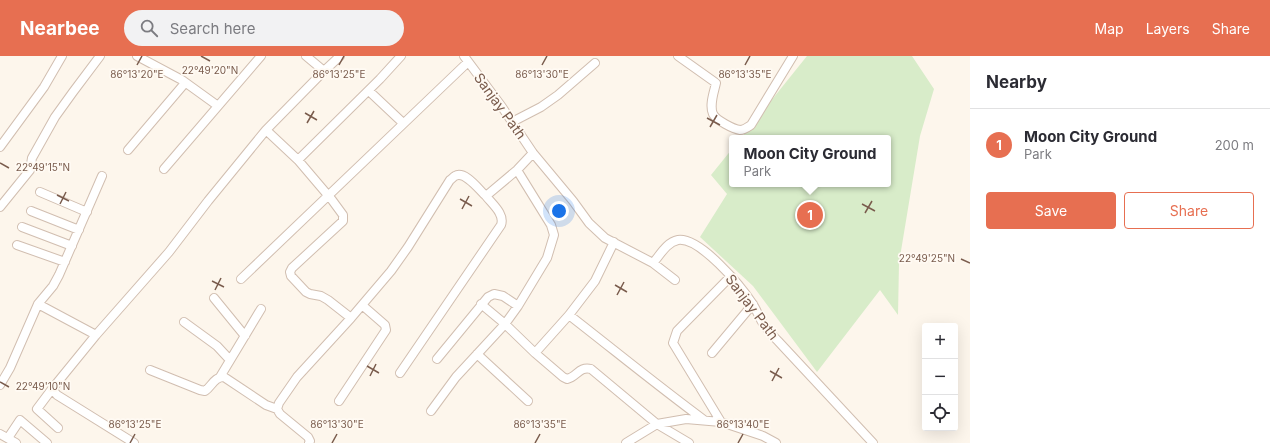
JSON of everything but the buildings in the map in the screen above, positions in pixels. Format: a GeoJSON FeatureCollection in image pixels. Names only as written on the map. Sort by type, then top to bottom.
{"type":"FeatureCollection","features":[{"type":"Feature","properties":{"kind":"street"},"geometry":{"type":"LineString","coordinates":[[0,147],[44,86],[62,56]]}},
{"type":"Feature","properties":{"kind":"street"},"geometry":{"type":"LineString","coordinates":[[0,207],[30,170],[32,158],[55,117],[100,56]]}},
{"type":"Feature","properties":{"kind":"street"},"geometry":{"type":"LineString","coordinates":[[137,56],[185,83],[218,106]]}},
{"type":"Feature","properties":{"kind":"street"},"geometry":{"type":"LineString","coordinates":[[164,169],[261,56]]}},
{"type":"Feature","properties":{"kind":"street"},"geometry":{"type":"LineString","coordinates":[[306,56],[324,70]]}},
{"type":"Feature","properties":{"kind":"street"},"geometry":{"type":"LineString","coordinates":[[58,428],[37,409],[52,389],[96,335],[169,252],[208,201],[266,130],[324,70],[340,56]]}},
{"type":"Feature","properties":{"kind":"street"},"geometry":{"type":"LineString","coordinates":[[298,160],[369,91],[401,56]]}},
{"type":"Feature","properties":{"kind":"street"},"geometry":{"type":"LineString","coordinates":[[678,56],[716,83],[712,105],[713,114],[720,121],[739,130],[745,129],[751,125],[793,56]]}},
{"type":"Feature","properties":{"kind":"street"},"geometry":{"type":"LineString","coordinates":[[241,279],[403,123],[466,59]]}},
{"type":"Feature","properties":{"kind":"street","name":"Sanjay Path"},"geometry":{"type":"LineString","coordinates":[[466,59],[533,153],[589,223],[605,238],[653,262],[670,244],[678,240],[687,241],[703,250],[731,276],[753,304],[763,324],[873,443]]}},
{"type":"Feature","properties":{"kind":"street"},"geometry":{"type":"LineString","coordinates":[[512,122],[541,107],[558,95],[595,63]]}},
{"type":"Feature","properties":{"kind":"street"},"geometry":{"type":"LineString","coordinates":[[128,150],[185,83]]}},
{"type":"Feature","properties":{"kind":"street"},"geometry":{"type":"LineString","coordinates":[[369,91],[403,123]]}},
{"type":"Feature","properties":{"kind":"street"},"geometry":{"type":"LineString","coordinates":[[266,130],[298,160],[339,208],[343,215],[343,221],[292,268],[290,272],[291,276],[306,292],[321,296],[328,300],[351,318]]}},
{"type":"Feature","properties":{"kind":"street"},"geometry":{"type":"LineString","coordinates":[[486,196],[517,170],[533,153]]}},
{"type":"Feature","properties":{"kind":"street"},"geometry":{"type":"LineString","coordinates":[[431,411],[456,377],[505,324],[518,306],[547,258],[554,234],[551,226],[517,170]]}},
{"type":"Feature","properties":{"kind":"street"},"geometry":{"type":"LineString","coordinates":[[277,409],[279,403],[297,377],[351,318],[391,271],[408,247],[450,180],[456,175],[462,174],[486,196],[501,215],[501,225],[400,373]]}},
{"type":"Feature","properties":{"kind":"street"},"geometry":{"type":"LineString","coordinates":[[0,385],[10,368],[38,304],[53,286],[65,262],[102,176]]}},
{"type":"Feature","properties":{"kind":"street"},"geometry":{"type":"LineString","coordinates":[[40,192],[87,212]]}},
{"type":"Feature","properties":{"kind":"street"},"geometry":{"type":"LineString","coordinates":[[31,211],[79,230]]}},
{"type":"Feature","properties":{"kind":"street"},"geometry":{"type":"LineString","coordinates":[[22,227],[72,246]]}},
{"type":"Feature","properties":{"kind":"street"},"geometry":{"type":"LineString","coordinates":[[534,353],[569,315],[595,281],[614,242]]}},
{"type":"Feature","properties":{"kind":"street"},"geometry":{"type":"LineString","coordinates":[[17,245],[65,262]]}},
{"type":"Feature","properties":{"kind":"street"},"geometry":{"type":"LineString","coordinates":[[653,262],[675,280]]}},
{"type":"Feature","properties":{"kind":"street"},"geometry":{"type":"LineString","coordinates":[[721,422],[673,343],[677,331],[731,276]]}},
{"type":"Feature","properties":{"kind":"street"},"geometry":{"type":"LineString","coordinates":[[437,359],[488,297],[494,294],[503,296],[518,306]]}},
{"type":"Feature","properties":{"kind":"street"},"geometry":{"type":"LineString","coordinates":[[214,298],[245,336]]}},
{"type":"Feature","properties":{"kind":"street"},"geometry":{"type":"LineString","coordinates":[[38,304],[96,335]]}},
{"type":"Feature","properties":{"kind":"street"},"geometry":{"type":"LineString","coordinates":[[481,304],[505,324],[534,353],[563,377],[567,379],[571,378],[582,369],[591,369],[657,424],[689,443]]}},
{"type":"Feature","properties":{"kind":"street"},"geometry":{"type":"LineString","coordinates":[[712,353],[753,304]]}},
{"type":"Feature","properties":{"kind":"street"},"geometry":{"type":"LineString","coordinates":[[339,401],[386,330],[385,324],[362,305]]}},
{"type":"Feature","properties":{"kind":"street"},"geometry":{"type":"LineString","coordinates":[[220,377],[261,309]]}},
{"type":"Feature","properties":{"kind":"street"},"geometry":{"type":"LineString","coordinates":[[569,315],[622,356],[653,383],[704,420]]}},
{"type":"Feature","properties":{"kind":"street"},"geometry":{"type":"LineString","coordinates":[[184,322],[217,346],[230,360]]}},
{"type":"Feature","properties":{"kind":"street"},"geometry":{"type":"LineString","coordinates":[[477,354],[528,401]]}},
{"type":"Feature","properties":{"kind":"street"},"geometry":{"type":"LineString","coordinates":[[150,370],[205,391],[215,379],[220,377],[228,378],[266,405],[277,409],[280,414],[308,437],[311,442]]}},
{"type":"Feature","properties":{"kind":"street"},"geometry":{"type":"LineString","coordinates":[[52,389],[56,395],[134,443]]}},
{"type":"Feature","properties":{"kind":"street"},"geometry":{"type":"LineString","coordinates":[[626,443],[657,424],[686,419],[721,422],[763,436],[776,443]]}},
{"type":"Feature","properties":{"kind":"street"},"geometry":{"type":"LineString","coordinates":[[8,438],[20,420],[47,443]]}},
{"type":"Feature","properties":{"kind":"street"},"geometry":{"type":"LineString","coordinates":[[0,434],[16,443]]}},
{"type":"Feature","properties":{"kind":"green space"},"geometry":{"type":"Polygon","coordinates":[[[807,56],[912,56],[934,89],[920,136],[899,263],[898,315],[880,290],[817,372],[753,286],[700,237],[727,194],[711,175],[729,153],[729,187],[891,187],[891,135],[743,135],[807,56]]]}},
{"type":"Feature","properties":{"kind":"place","name":"Moon City Ground"},"geometry":{"type":"Point","coordinates":[810,215]}}]}
